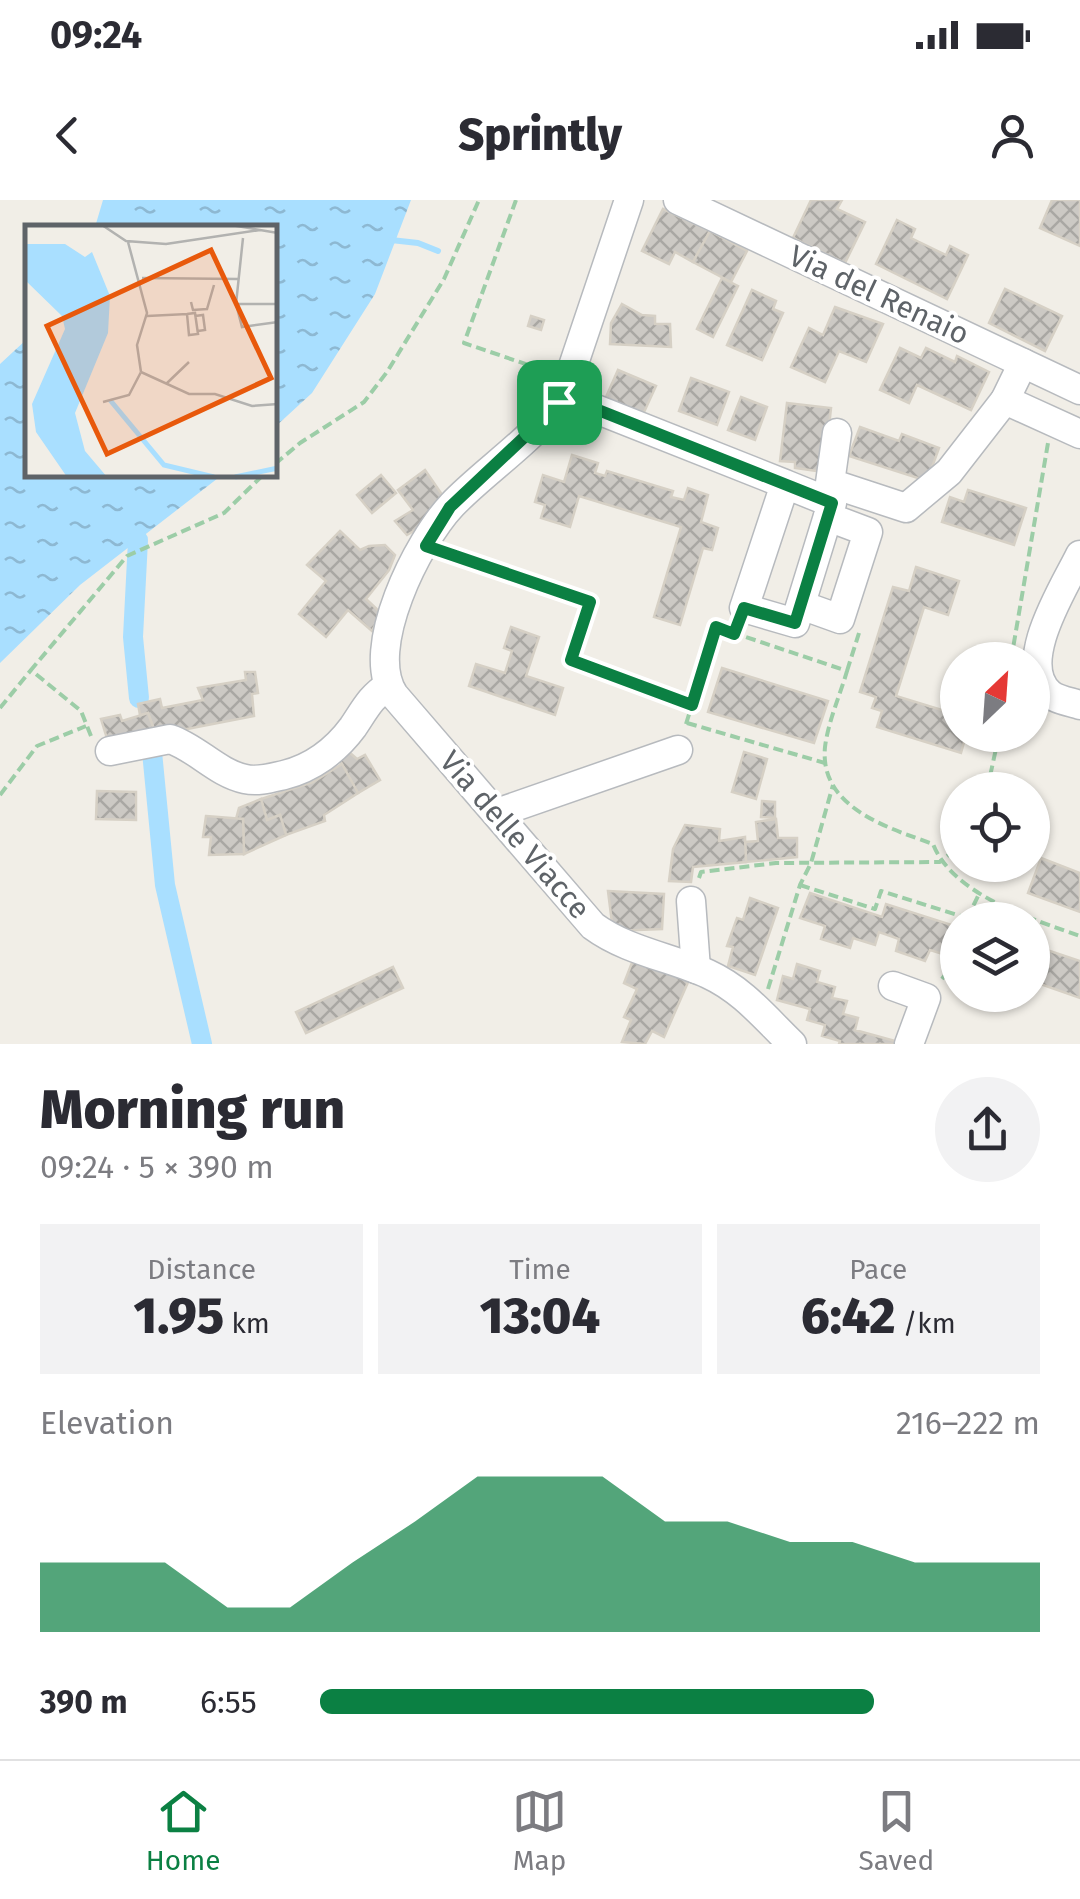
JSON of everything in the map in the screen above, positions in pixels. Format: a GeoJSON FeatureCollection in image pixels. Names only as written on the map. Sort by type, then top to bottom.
{"type":"FeatureCollection","features":[{"type":"Feature","properties":{"kind":"street"},"geometry":{"type":"LineString","coordinates":[[110,751],[170,738],[228,773],[248,780],[266,780],[321,759],[346,736],[371,699],[388,686],[383,666],[386,637],[399,598],[450,507],[550,413],[629,200]]}},
{"type":"Feature","properties":{"kind":"street","name":"Via del Renaio"},"geometry":{"type":"LineString","coordinates":[[678,200],[1080,390]]}},
{"type":"Feature","properties":{"kind":"street"},"geometry":{"type":"LineString","coordinates":[[837,433],[830,483],[906,508],[948,472],[1004,400],[1022,363]]}},
{"type":"Feature","properties":{"kind":"street"},"geometry":{"type":"LineString","coordinates":[[562,385],[832,503],[795,623],[739,621],[786,484]]}},
{"type":"Feature","properties":{"kind":"street"},"geometry":{"type":"LineString","coordinates":[[1004,400],[1080,434]]}},
{"type":"Feature","properties":{"kind":"street"},"geometry":{"type":"LineString","coordinates":[[800,605],[840,620],[868,532],[828,517]]}},
{"type":"Feature","properties":{"kind":"street"},"geometry":{"type":"LineString","coordinates":[[1080,555],[1042,633],[1037,656],[1040,679],[1050,694],[1080,705]]}},
{"type":"Feature","properties":{"kind":"street","name":"Via delle Viacce"},"geometry":{"type":"LineString","coordinates":[[388,686],[592,926],[614,940],[696,969],[738,990],[792,1044]]}},
{"type":"Feature","properties":{"kind":"street"},"geometry":{"type":"LineString","coordinates":[[497,813],[682,736]]}},
{"type":"Feature","properties":{"kind":"street"},"geometry":{"type":"LineString","coordinates":[[663,957],[690,902]]}},
{"type":"Feature","properties":{"kind":"street"},"geometry":{"type":"LineString","coordinates":[[690,902],[696,969]]}},
{"type":"Feature","properties":{"kind":"street"},"geometry":{"type":"LineString","coordinates":[[894,986],[926,998],[909,1044]]}},
{"type":"Feature","properties":{"kind":"path"},"geometry":{"type":"LineString","coordinates":[[278,461],[364,402],[387,372],[444,278],[479,200]]}},
{"type":"Feature","properties":{"kind":"path"},"geometry":{"type":"LineString","coordinates":[[516,200],[464,343],[562,385]]}},
{"type":"Feature","properties":{"kind":"path"},"geometry":{"type":"LineString","coordinates":[[1014,642],[1052,422]]}},
{"type":"Feature","properties":{"kind":"path"},"geometry":{"type":"LineString","coordinates":[[0,708],[127,556],[224,513],[260,478]]}},
{"type":"Feature","properties":{"kind":"path"},"geometry":{"type":"LineString","coordinates":[[426,546],[590,602],[571,660],[692,705],[716,627],[739,621],[847,671]]}},
{"type":"Feature","properties":{"kind":"path"},"geometry":{"type":"LineString","coordinates":[[690,902],[701,872],[776,863],[940,862],[933,844],[878,824],[848,804],[834,785],[825,763],[825,745],[860,630],[840,620]]}},
{"type":"Feature","properties":{"kind":"path"},"geometry":{"type":"LineString","coordinates":[[31,670],[81,711],[94,742],[110,751]]}},
{"type":"Feature","properties":{"kind":"path"},"geometry":{"type":"LineString","coordinates":[[0,795],[37,746],[86,726]]}},
{"type":"Feature","properties":{"kind":"path"},"geometry":{"type":"LineString","coordinates":[[682,736],[825,763]]}},
{"type":"Feature","properties":{"kind":"path"},"geometry":{"type":"LineString","coordinates":[[760,1012],[834,785]]}},
{"type":"Feature","properties":{"kind":"path"},"geometry":{"type":"LineString","coordinates":[[967,882],[999,907],[1080,936]]}},
{"type":"Feature","properties":{"kind":"path"},"geometry":{"type":"LineString","coordinates":[[800,884],[875,909],[880,890],[940,910]]}},
{"type":"Feature","properties":{"kind":"path"},"geometry":{"type":"LineString","coordinates":[[975,902],[980,892]]}},
{"type":"Feature","properties":{"kind":"path"},"geometry":{"type":"LineString","coordinates":[[926,998],[940,981]]}},
{"type":"Feature","properties":{"kind":"water"},"geometry":{"type":"Polygon","coordinates":[[[103,200],[411,200],[375,294],[312,393],[278,424],[278,225],[96,225],[103,200]]]}},
{"type":"Feature","properties":{"kind":"water"},"geometry":{"type":"Polygon","coordinates":[[[25,341],[25,478],[218,478],[80,585],[0,663],[0,364],[25,341]]]}},
{"type":"Feature","properties":{"kind":"building"},"geometry":{"type":"Polygon","coordinates":[[[811,200],[842,200],[837,209],[865,222],[845,263],[793,238],[811,200]]]}},
{"type":"Feature","properties":{"kind":"building"},"geometry":{"type":"Polygon","coordinates":[[[1052,200],[1080,200],[1080,246],[1040,228],[1052,200]]]}},
{"type":"Feature","properties":{"kind":"building"},"geometry":{"type":"Polygon","coordinates":[[[663,209],[710,231],[693,262],[675,252],[669,264],[642,251],[663,209]]]}},
{"type":"Feature","properties":{"kind":"building"},"geometry":{"type":"Polygon","coordinates":[[[897,220],[915,229],[911,238],[946,255],[950,246],[968,255],[947,299],[876,264],[897,220]]]}},
{"type":"Feature","properties":{"kind":"building"},"geometry":{"type":"Polygon","coordinates":[[[710,231],[747,251],[731,282],[693,262],[710,231]]]}},
{"type":"Feature","properties":{"kind":"building"},"geometry":{"type":"Polygon","coordinates":[[[722,278],[738,286],[713,337],[697,329],[722,278]]]}},
{"type":"Feature","properties":{"kind":"building"},"geometry":{"type":"Polygon","coordinates":[[[1005,289],[1062,316],[1045,351],[989,323],[1005,289]]]}},
{"type":"Feature","properties":{"kind":"building"},"geometry":{"type":"Polygon","coordinates":[[[752,290],[776,301],[773,309],[783,313],[762,360],[727,345],[752,290]]]}},
{"type":"Feature","properties":{"kind":"building"},"geometry":{"type":"Polygon","coordinates":[[[622,304],[642,315],[655,316],[655,324],[670,324],[671,347],[610,344],[611,323],[622,304]]]}},
{"type":"Feature","properties":{"kind":"building"},"geometry":{"type":"Polygon","coordinates":[[[835,307],[883,324],[866,362],[839,351],[825,382],[791,367],[809,328],[823,335],[835,307]]]}},
{"type":"Feature","properties":{"kind":"building"},"geometry":{"type":"Polygon","coordinates":[[[531,316],[544,320],[541,330],[528,326],[531,316]]]}},
{"type":"Feature","properties":{"kind":"building"},"geometry":{"type":"Polygon","coordinates":[[[900,348],[921,358],[926,348],[955,362],[957,356],[989,372],[971,410],[917,385],[909,403],[880,390],[900,348]]]}},
{"type":"Feature","properties":{"kind":"building"},"geometry":{"type":"Polygon","coordinates":[[[618,370],[656,386],[640,421],[602,406],[618,370]]]}},
{"type":"Feature","properties":{"kind":"building"},"geometry":{"type":"Polygon","coordinates":[[[691,378],[729,392],[717,425],[679,411],[691,378]]]}},
{"type":"Feature","properties":{"kind":"building"},"geometry":{"type":"Polygon","coordinates":[[[530,393],[538,402],[527,411],[519,402],[530,393]]]}},
{"type":"Feature","properties":{"kind":"building"},"geometry":{"type":"Polygon","coordinates":[[[741,397],[767,407],[755,440],[728,430],[741,397]]]}},
{"type":"Feature","properties":{"kind":"building"},"geometry":{"type":"Polygon","coordinates":[[[787,403],[831,408],[824,472],[795,468],[795,462],[780,461],[787,403]]]}},
{"type":"Feature","properties":{"kind":"building"},"geometry":{"type":"Polygon","coordinates":[[[860,427],[899,441],[902,434],[939,448],[927,481],[849,456],[860,427]]]}},
{"type":"Feature","properties":{"kind":"building"},"geometry":{"type":"Polygon","coordinates":[[[572,455],[598,463],[595,473],[605,476],[607,471],[673,491],[671,497],[684,500],[688,488],[708,495],[701,522],[718,528],[712,550],[703,548],[680,625],[654,617],[681,527],[579,496],[570,527],[541,518],[545,505],[535,502],[543,475],[564,482],[572,455]]]}},
{"type":"Feature","properties":{"kind":"building"},"geometry":{"type":"Polygon","coordinates":[[[425,470],[445,499],[427,523],[407,535],[395,521],[413,510],[398,490],[425,470]]]}},
{"type":"Feature","properties":{"kind":"building"},"geometry":{"type":"Polygon","coordinates":[[[381,475],[396,493],[372,513],[357,495],[381,475]]]}},
{"type":"Feature","properties":{"kind":"building"},"geometry":{"type":"Polygon","coordinates":[[[968,490],[1026,508],[1014,545],[942,522],[950,497],[964,502],[968,490]]]}},
{"type":"Feature","properties":{"kind":"building"},"geometry":{"type":"Polygon","coordinates":[[[340,531],[360,550],[385,545],[395,555],[389,570],[366,599],[381,613],[372,631],[348,610],[326,637],[299,614],[326,581],[307,565],[340,531]]]}},
{"type":"Feature","properties":{"kind":"building"},"geometry":{"type":"Polygon","coordinates":[[[916,567],[959,581],[948,615],[924,607],[896,696],[940,709],[940,746],[877,727],[882,711],[872,708],[876,697],[860,692],[893,587],[909,591],[916,567]]]}},
{"type":"Feature","properties":{"kind":"building"},"geometry":{"type":"Polygon","coordinates":[[[511,627],[539,637],[526,676],[563,688],[555,715],[469,686],[476,664],[505,673],[512,651],[504,648],[511,627]]]}},
{"type":"Feature","properties":{"kind":"building"},"geometry":{"type":"Polygon","coordinates":[[[722,668],[828,701],[814,743],[708,712],[722,668]]]}},
{"type":"Feature","properties":{"kind":"building"},"geometry":{"type":"Polygon","coordinates":[[[245,672],[255,672],[258,693],[252,694],[254,716],[156,735],[148,713],[140,715],[138,704],[160,699],[162,708],[203,700],[198,688],[246,680],[245,672]]]}},
{"type":"Feature","properties":{"kind":"building"},"geometry":{"type":"Polygon","coordinates":[[[148,713],[156,735],[109,745],[101,719],[120,715],[122,721],[148,713]]]}},
{"type":"Feature","properties":{"kind":"building"},"geometry":{"type":"Polygon","coordinates":[[[349,752],[357,759],[365,755],[380,780],[358,793],[340,761],[349,752]]]}},
{"type":"Feature","properties":{"kind":"building"},"geometry":{"type":"Polygon","coordinates":[[[744,752],[767,759],[756,799],[732,792],[744,752]]]}},
{"type":"Feature","properties":{"kind":"building"},"geometry":{"type":"Polygon","coordinates":[[[342,764],[358,793],[324,815],[325,821],[286,835],[280,815],[267,820],[261,799],[313,782],[342,764]]]}},
{"type":"Feature","properties":{"kind":"building"},"geometry":{"type":"Polygon","coordinates":[[[97,791],[136,792],[136,820],[96,819],[97,791]]]}},
{"type":"Feature","properties":{"kind":"building"},"geometry":{"type":"Polygon","coordinates":[[[261,799],[267,820],[280,815],[286,835],[244,854],[243,819],[236,819],[239,808],[261,799]]]}},
{"type":"Feature","properties":{"kind":"building"},"geometry":{"type":"Polygon","coordinates":[[[762,801],[775,802],[775,818],[761,817],[762,801]]]}},
{"type":"Feature","properties":{"kind":"building"},"geometry":{"type":"Polygon","coordinates":[[[206,816],[243,819],[244,854],[209,855],[211,837],[203,837],[206,816]]]}},
{"type":"Feature","properties":{"kind":"building"},"geometry":{"type":"Polygon","coordinates":[[[776,819],[778,838],[797,838],[797,857],[746,862],[745,842],[758,841],[756,822],[776,819]]]}},
{"type":"Feature","properties":{"kind":"building"},"geometry":{"type":"Polygon","coordinates":[[[685,825],[720,829],[719,841],[745,837],[746,862],[693,867],[691,882],[669,881],[673,849],[685,825]]]}},
{"type":"Feature","properties":{"kind":"building"},"geometry":{"type":"Polygon","coordinates":[[[1050,861],[1080,873],[1080,912],[1028,893],[1032,882],[1050,882],[1050,861]]]}},
{"type":"Feature","properties":{"kind":"building"},"geometry":{"type":"Polygon","coordinates":[[[608,891],[664,894],[662,929],[613,931],[608,891]]]}},
{"type":"Feature","properties":{"kind":"building"},"geometry":{"type":"Polygon","coordinates":[[[810,893],[882,917],[886,904],[940,921],[940,953],[930,950],[925,961],[896,951],[899,939],[879,932],[875,945],[853,938],[850,948],[821,939],[825,926],[800,918],[810,893]]]}},
{"type":"Feature","properties":{"kind":"building"},"geometry":{"type":"Polygon","coordinates":[[[750,898],[778,908],[755,975],[728,966],[733,947],[727,946],[737,918],[743,920],[750,898]]]}},
{"type":"Feature","properties":{"kind":"building"},"geometry":{"type":"Polygon","coordinates":[[[1050,951],[1080,961],[1080,998],[1050,987],[1050,951]]]}},
{"type":"Feature","properties":{"kind":"building"},"geometry":{"type":"Polygon","coordinates":[[[633,960],[689,980],[664,1037],[652,1031],[645,1044],[622,1042],[631,1020],[624,1017],[637,989],[624,983],[633,960]]]}},
{"type":"Feature","properties":{"kind":"building"},"geometry":{"type":"Polygon","coordinates":[[[797,964],[820,971],[817,982],[835,987],[832,998],[847,1001],[843,1014],[858,1018],[855,1030],[895,1044],[839,1044],[840,1041],[822,1036],[825,1025],[807,1020],[810,1009],[777,1000],[783,976],[793,979],[797,964]]]}},
{"type":"Feature","properties":{"kind":"building"},"geometry":{"type":"Polygon","coordinates":[[[393,967],[403,988],[306,1033],[296,1012],[393,967]]]}},
{"type":"Feature","properties":{"kind":"waterway"},"geometry":{"type":"LineString","coordinates":[[391,240],[418,243],[438,251]]}},
{"type":"Feature","properties":{"kind":"waterway"},"geometry":{"type":"LineString","coordinates":[[138,540],[133,637],[139,698]]}},
{"type":"Feature","properties":{"kind":"waterway"},"geometry":{"type":"LineString","coordinates":[[152,752],[165,885],[202,1044]]}},
{"type":"Feature","properties":{"kind":"route"},"geometry":{"type":"LineString","coordinates":[[563,396],[832,503],[795,623],[744,608],[734,634],[716,627],[692,705],[571,660],[590,602],[426,546],[450,507],[559,402],[563,396]]}}]}
